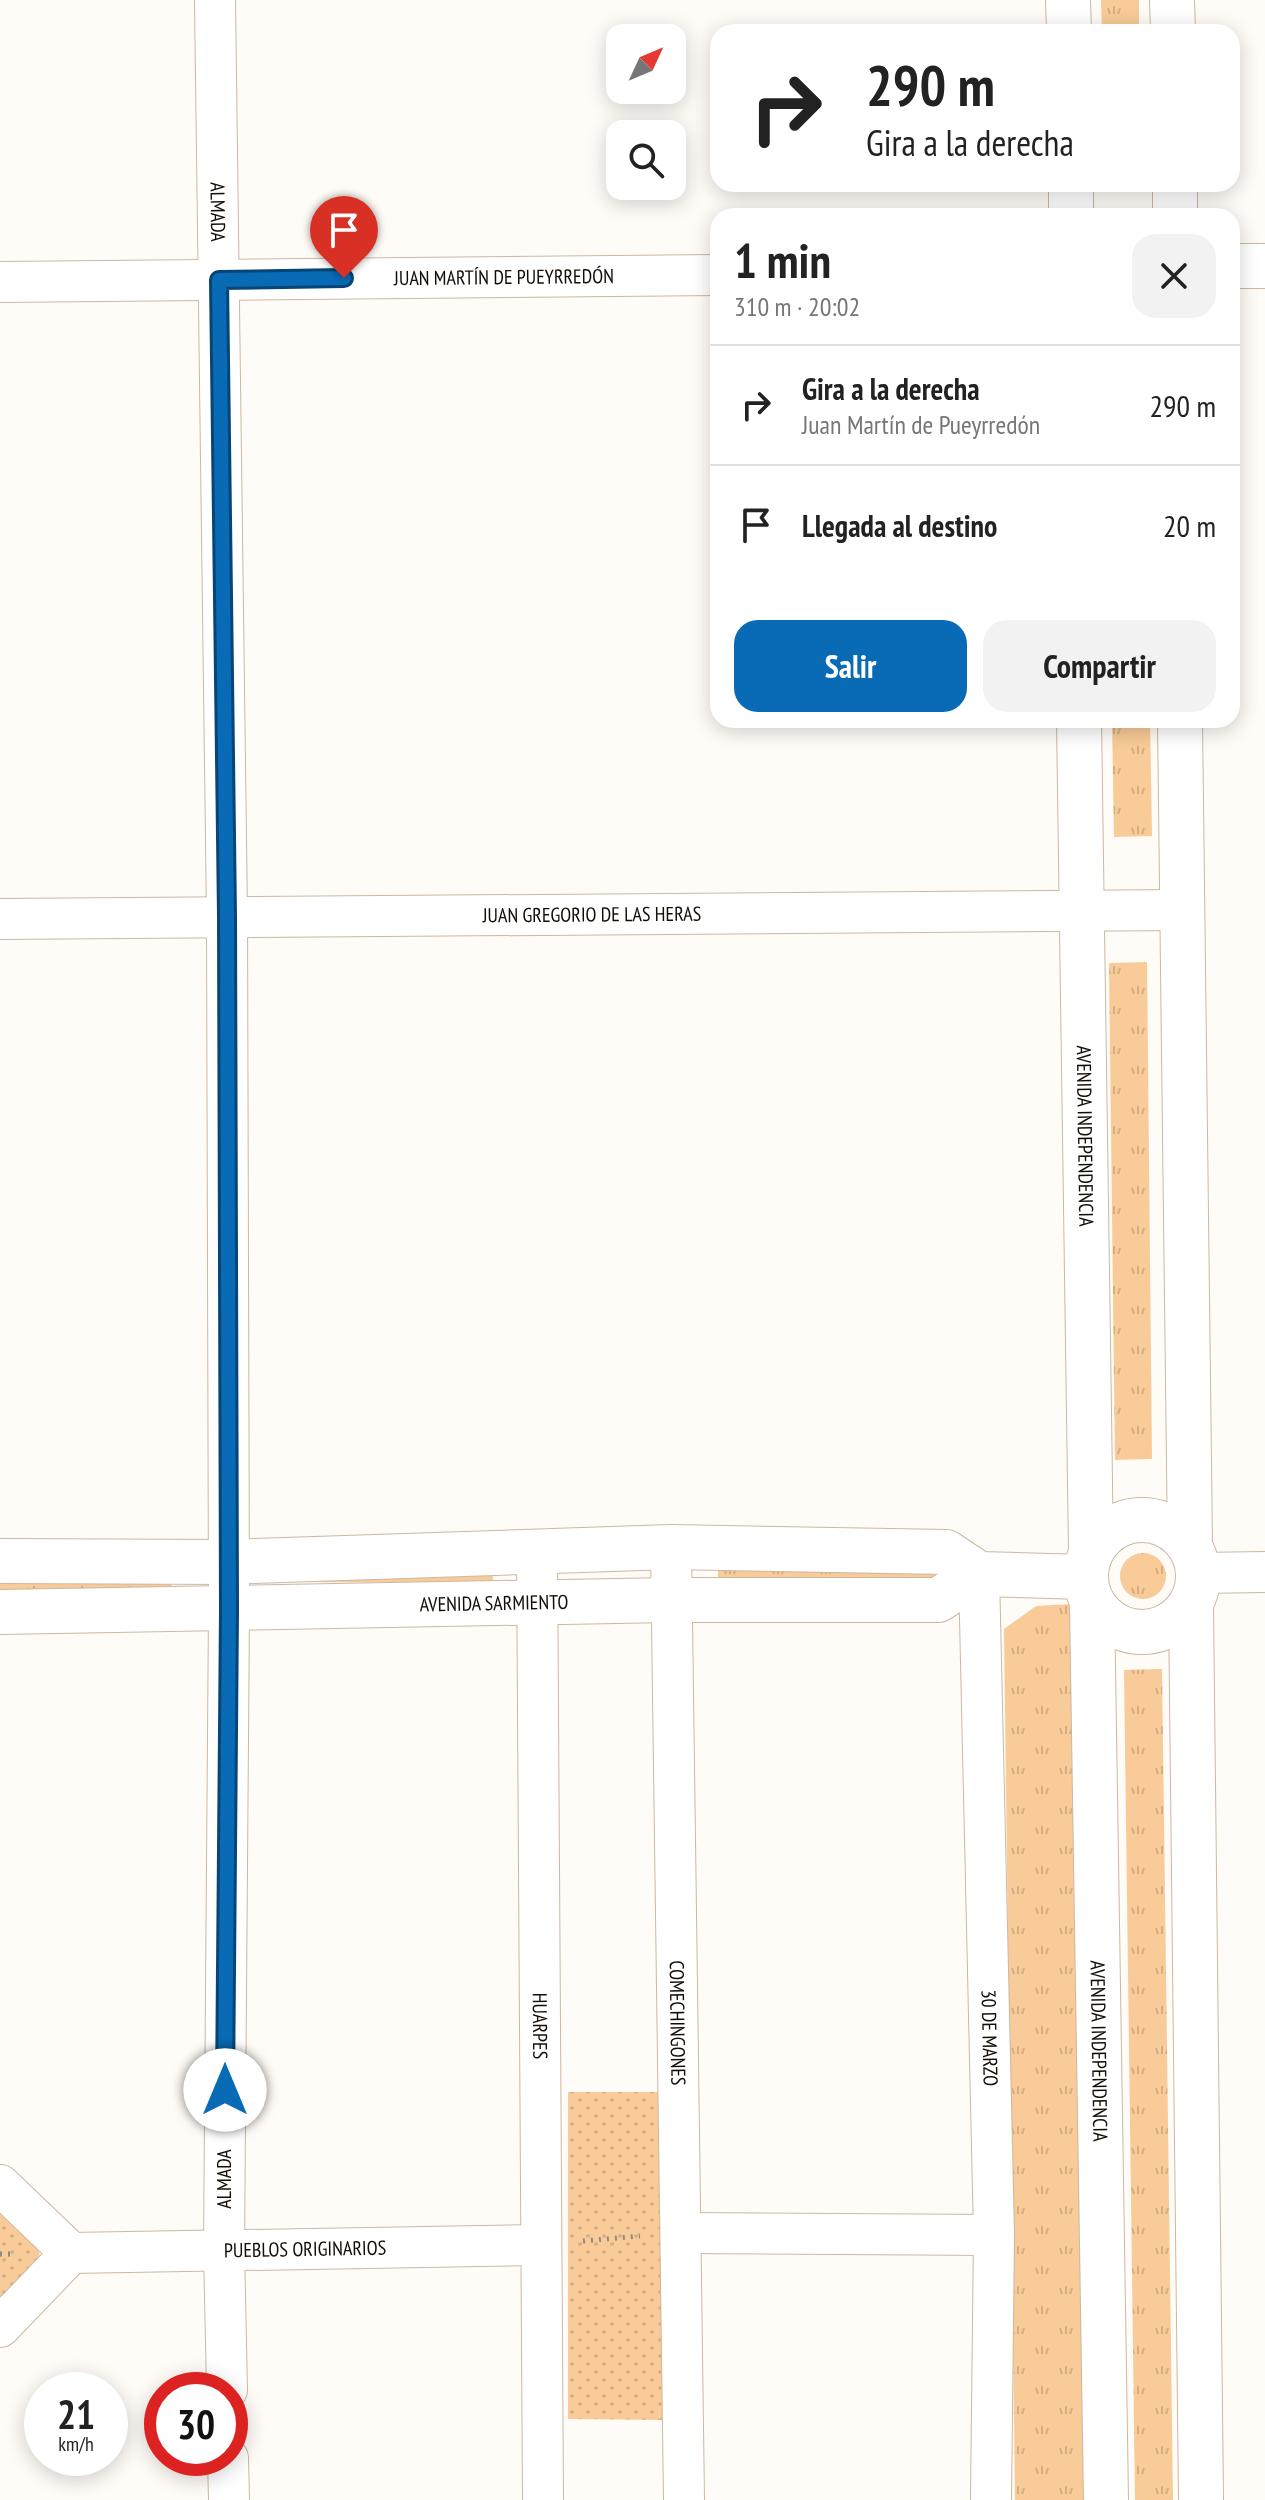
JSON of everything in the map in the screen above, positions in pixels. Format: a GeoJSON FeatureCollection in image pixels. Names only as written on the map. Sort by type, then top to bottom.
{"type":"FeatureCollection","features":[{"type":"Feature","properties":{"kind":"main road"},"geometry":{"type":"LineString","coordinates":[[1068,0],[1069,24]]}},
{"type":"Feature","properties":{"kind":"main road"},"geometry":{"type":"LineString","coordinates":[[1172,0],[1173,24]]}},
{"type":"Feature","properties":{"kind":"main road"},"geometry":{"type":"LineString","coordinates":[[1240,266],[1265,266]]}},
{"type":"Feature","properties":{"kind":"main road","name":"AVENIDA INDEPENDENCIA"},"geometry":{"type":"LineString","coordinates":[[1079,728],[1106,2500]]}},
{"type":"Feature","properties":{"kind":"main road"},"geometry":{"type":"LineString","coordinates":[[1180,728],[1193,1575],[1201,2500]]}},
{"type":"Feature","properties":{"kind":"main road"},"geometry":{"type":"LineString","coordinates":[[1134,1520],[1151,1520],[1179,1533],[1193,1575],[1175,1623],[1162,1630],[1133,1632],[1118,1628],[1104,1618],[1090,1577],[1104,1535],[1118,1525],[1134,1520]]}},
{"type":"Feature","properties":{"kind":"main road"},"geometry":{"type":"LineString","coordinates":[[0,1561],[227,1562],[671,1547],[946,1552],[979,1574],[1090,1577]]}},
{"type":"Feature","properties":{"kind":"main road","name":"AVENIDA SARMIENTO"},"geometry":{"type":"LineString","coordinates":[[0,1612],[670,1600],[938,1600],[979,1574]]}},
{"type":"Feature","properties":{"kind":"street","name":"ALMADA"},"geometry":{"type":"LineString","coordinates":[[215,0],[227,916],[229,1610],[224,2249],[227,2372]]}},
{"type":"Feature","properties":{"kind":"street","name":"JUAN MARTÍN DE PUEYRREDÓN"},"geometry":{"type":"LineString","coordinates":[[0,282],[710,275]]}},
{"type":"Feature","properties":{"kind":"street","name":"JUAN GREGORIO DE LAS HERAS"},"geometry":{"type":"LineString","coordinates":[[0,919],[1183,910]]}},
{"type":"Feature","properties":{"kind":"street","name":"COMECHINGONES"},"geometry":{"type":"LineString","coordinates":[[671,1547],[684,2500]]}},
{"type":"Feature","properties":{"kind":"street","name":"HUARPES"},"geometry":{"type":"LineString","coordinates":[[537,1552],[543,2500]]}},
{"type":"Feature","properties":{"kind":"street"},"geometry":{"type":"LineString","coordinates":[[1193,1575],[1265,1572]]}},
{"type":"Feature","properties":{"kind":"street","name":"30 DE MARZO"},"geometry":{"type":"LineString","coordinates":[[979,1574],[994,2235],[991,2500]]}},
{"type":"Feature","properties":{"kind":"street"},"geometry":{"type":"LineString","coordinates":[[0,2185],[71,2253],[0,2327]]}},
{"type":"Feature","properties":{"kind":"street"},"geometry":{"type":"LineString","coordinates":[[681,2233],[994,2235]]}},
{"type":"Feature","properties":{"kind":"street","name":"PUEBLOS ORIGINARIOS"},"geometry":{"type":"LineString","coordinates":[[71,2253],[540,2245]]}},
{"type":"Feature","properties":{"kind":"street"},"geometry":{"type":"LineString","coordinates":[[228,2476],[229,2500]]}},
{"type":"Feature","properties":{"kind":"path"},"geometry":{"type":"LineString","coordinates":[[540,2245],[681,2233]]}},
{"type":"Feature","properties":{"kind":"green space"},"geometry":{"type":"Polygon","coordinates":[[[1101,0],[1139,0],[1139,24],[1102,24],[1101,0]]]}},
{"type":"Feature","properties":{"kind":"green space"},"geometry":{"type":"Polygon","coordinates":[[[1112,728],[1150,728],[1152,836],[1114,837],[1112,728]]]}},
{"type":"Feature","properties":{"kind":"green space"},"geometry":{"type":"Polygon","coordinates":[[[1147,962],[1152,1459],[1115,1460],[1109,963],[1147,962]]]}},
{"type":"Feature","properties":{"kind":"green space"},"geometry":{"type":"Polygon","coordinates":[[[1143,1553],[1159,1560],[1166,1576],[1159,1592],[1143,1599],[1127,1592],[1120,1576],[1127,1560],[1143,1553]]]}},
{"type":"Feature","properties":{"kind":"green space"},"geometry":{"type":"Polygon","coordinates":[[[941,1566],[941,1578],[718,1582],[718,1570],[941,1566]]]}},
{"type":"Feature","properties":{"kind":"green space"},"geometry":{"type":"Polygon","coordinates":[[[308,1571],[493,1572],[493,1583],[308,1582],[308,1571]]]}},
{"type":"Feature","properties":{"kind":"green space"},"geometry":{"type":"Polygon","coordinates":[[[0,1579],[171,1579],[172,1591],[0,1591],[0,1579]]]}},
{"type":"Feature","properties":{"kind":"green space"},"geometry":{"type":"Polygon","coordinates":[[[1071,1604],[1089,2500],[1015,2500],[1004,1629],[1036,1606],[1071,1604]]]}},
{"type":"Feature","properties":{"kind":"green space"},"geometry":{"type":"Polygon","coordinates":[[[1162,1669],[1173,2500],[1135,2500],[1124,1670],[1162,1669]]]}},
{"type":"Feature","properties":{"kind":"green space"},"geometry":{"type":"Polygon","coordinates":[[[568,2092],[666,2092],[666,2420],[568,2419],[568,2092]]]}},
{"type":"Feature","properties":{"kind":"green space"},"geometry":{"type":"Polygon","coordinates":[[[0,2204],[39,2250],[40,2262],[0,2306],[0,2204]]]}},
{"type":"Feature","properties":{"kind":"route"},"geometry":{"type":"LineString","coordinates":[[225,2090],[229,1610],[227,916],[219,280],[344,278]]}}]}
